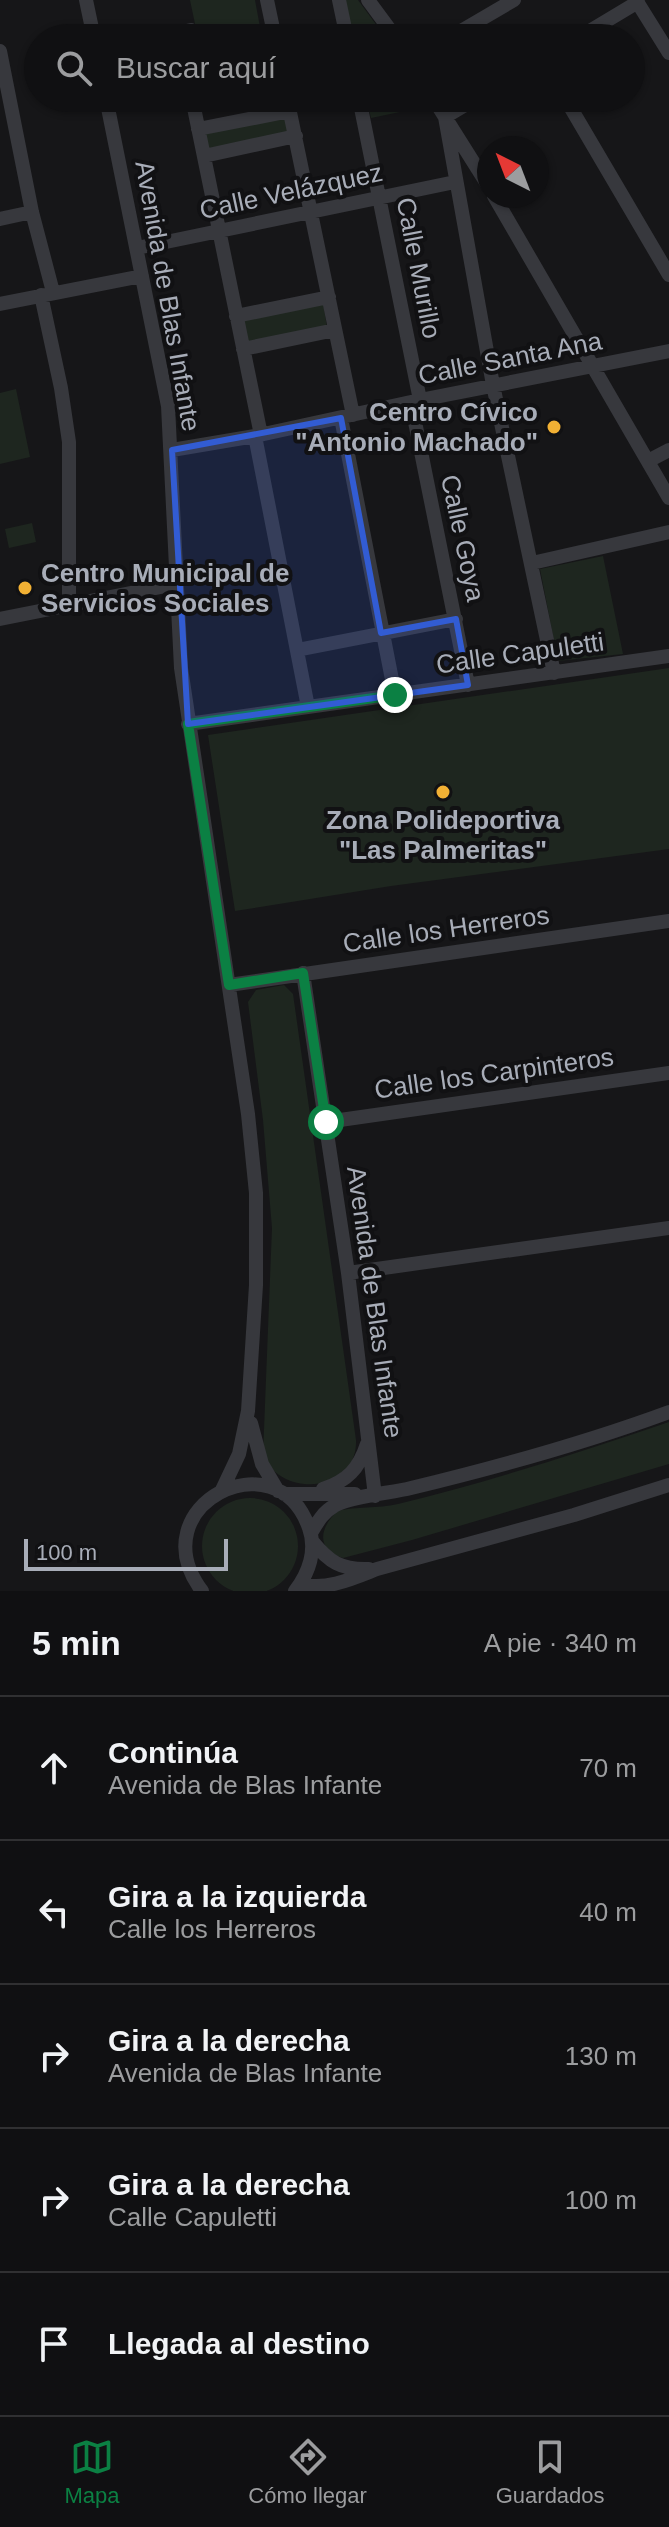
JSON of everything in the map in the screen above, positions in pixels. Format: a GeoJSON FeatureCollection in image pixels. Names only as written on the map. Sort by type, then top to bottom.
{"type":"FeatureCollection","features":[{"type":"Feature","properties":{"kind":"street"},"geometry":{"type":"LineString","coordinates":[[86,0],[91,24]]}},
{"type":"Feature","properties":{"kind":"street"},"geometry":{"type":"LineString","coordinates":[[267,0],[272,24]]}},
{"type":"Feature","properties":{"kind":"street"},"geometry":{"type":"LineString","coordinates":[[339,0],[344,24]]}},
{"type":"Feature","properties":{"kind":"street"},"geometry":{"type":"LineString","coordinates":[[368,0],[386,24]]}},
{"type":"Feature","properties":{"kind":"street"},"geometry":{"type":"LineString","coordinates":[[473,24],[514,0]]}},
{"type":"Feature","properties":{"kind":"street"},"geometry":{"type":"LineString","coordinates":[[600,24],[637,1],[669,53]]}},
{"type":"Feature","properties":{"kind":"street"},"geometry":{"type":"LineString","coordinates":[[0,54],[47,293],[69,442],[69,605]]}},
{"type":"Feature","properties":{"kind":"street","name":"Avenida de Blas Infante"},"geometry":{"type":"LineString","coordinates":[[109,112],[165,383],[172,450],[181,668],[229,985],[256,1193],[256,1285],[248,1411],[239,1454],[222,1490]]}},
{"type":"Feature","properties":{"kind":"street"},"geometry":{"type":"LineString","coordinates":[[195,112],[243,349],[308,707]]}},
{"type":"Feature","properties":{"kind":"street"},"geometry":{"type":"LineString","coordinates":[[198,129],[262,112]]}},
{"type":"Feature","properties":{"kind":"street"},"geometry":{"type":"LineString","coordinates":[[291,112],[335,330],[381,633],[395,695]]}},
{"type":"Feature","properties":{"kind":"street","name":"Calle Murillo"},"geometry":{"type":"LineString","coordinates":[[362,112],[415,401]]}},
{"type":"Feature","properties":{"kind":"street"},"geometry":{"type":"LineString","coordinates":[[442,112],[477,168]]}},
{"type":"Feature","properties":{"kind":"street"},"geometry":{"type":"LineString","coordinates":[[445,117],[453,112]]}},
{"type":"Feature","properties":{"kind":"street"},"geometry":{"type":"LineString","coordinates":[[573,112],[669,275]]}},
{"type":"Feature","properties":{"kind":"street"},"geometry":{"type":"LineString","coordinates":[[445,117],[493,385],[554,673]]}},
{"type":"Feature","properties":{"kind":"street"},"geometry":{"type":"LineString","coordinates":[[204,156],[296,136]]}},
{"type":"Feature","properties":{"kind":"street","name":"Calle Velázquez"},"geometry":{"type":"LineString","coordinates":[[137,248],[455,182]]}},
{"type":"Feature","properties":{"kind":"street"},"geometry":{"type":"LineString","coordinates":[[501,208],[669,498]]}},
{"type":"Feature","properties":{"kind":"street"},"geometry":{"type":"LineString","coordinates":[[0,219],[32,212]]}},
{"type":"Feature","properties":{"kind":"street"},"geometry":{"type":"LineString","coordinates":[[0,304],[142,276]]}},
{"type":"Feature","properties":{"kind":"street"},"geometry":{"type":"LineString","coordinates":[[236,316],[329,297]]}},
{"type":"Feature","properties":{"kind":"street"},"geometry":{"type":"LineString","coordinates":[[243,349],[335,330]]}},
{"type":"Feature","properties":{"kind":"street","name":"Calle Santa Ana"},"geometry":{"type":"LineString","coordinates":[[172,450],[669,351]]}},
{"type":"Feature","properties":{"kind":"street","name":"Calle Goya"},"geometry":{"type":"LineString","coordinates":[[415,401],[468,685]]}},
{"type":"Feature","properties":{"kind":"street"},"geometry":{"type":"LineString","coordinates":[[648,461],[669,450]]}},
{"type":"Feature","properties":{"kind":"street"},"geometry":{"type":"LineString","coordinates":[[532,563],[669,532]]}},
{"type":"Feature","properties":{"kind":"street"},"geometry":{"type":"LineString","coordinates":[[0,619],[176,584]]}},
{"type":"Feature","properties":{"kind":"street"},"geometry":{"type":"LineString","coordinates":[[297,650],[456,619]]}},
{"type":"Feature","properties":{"kind":"street","name":"Calle Capuletti"},"geometry":{"type":"LineString","coordinates":[[188,724],[669,656]]}},
{"type":"Feature","properties":{"kind":"street","name":"Calle los Herreros"},"geometry":{"type":"LineString","coordinates":[[229,985],[669,921]]}},
{"type":"Feature","properties":{"kind":"street","name":"Avenida de Blas Infante"},"geometry":{"type":"LineString","coordinates":[[303,973],[348,1273],[375,1496]]}},
{"type":"Feature","properties":{"kind":"street","name":"Calle los Carpinteros"},"geometry":{"type":"LineString","coordinates":[[326,1122],[669,1073]]}},
{"type":"Feature","properties":{"kind":"street"},"geometry":{"type":"LineString","coordinates":[[348,1273],[669,1228]]}},
{"type":"Feature","properties":{"kind":"street","name":"Avenida de Blas Infante"},"geometry":{"type":"LineString","coordinates":[[248,1411],[256,1448],[281,1492],[301,1511],[311,1537],[326,1559],[340,1567],[377,1569]]}},
{"type":"Feature","properties":{"kind":"street"},"geometry":{"type":"LineString","coordinates":[[297,1589],[308,1571],[311,1537],[324,1514],[334,1506],[561,1447],[669,1412]]}},
{"type":"Feature","properties":{"kind":"street"},"geometry":{"type":"LineString","coordinates":[[313,1492],[337,1485],[348,1478],[362,1459],[369,1436]]}},
{"type":"Feature","properties":{"kind":"street"},"geometry":{"type":"LineString","coordinates":[[202,1591],[190,1574],[185,1554],[186,1534],[193,1516],[205,1500],[222,1490],[240,1484],[259,1485],[281,1492],[375,1496]]}},
{"type":"Feature","properties":{"kind":"street"},"geometry":{"type":"LineString","coordinates":[[297,1589],[331,1585],[669,1485]]}},
{"type":"Feature","properties":{"kind":"highlighted area"},"geometry":{"type":"Polygon","coordinates":[[[341,418],[381,633],[456,619],[468,685],[188,724],[172,450],[341,418]]]}},
{"type":"Feature","properties":{"kind":"shaded area"},"geometry":{"type":"Polygon","coordinates":[[[190,0],[255,0],[259,24],[195,24],[190,0]]]}},
{"type":"Feature","properties":{"kind":"shaded area"},"geometry":{"type":"Polygon","coordinates":[[[345,0],[358,0],[376,24],[350,24],[345,0]]]}},
{"type":"Feature","properties":{"kind":"shaded area"},"geometry":{"type":"Polygon","coordinates":[[[370,112],[400,112],[371,118],[370,112]]]}},
{"type":"Feature","properties":{"kind":"shaded area"},"geometry":{"type":"Polygon","coordinates":[[[288,115],[292,134],[206,153],[202,132],[288,115]]]}},
{"type":"Feature","properties":{"kind":"shaded area"},"geometry":{"type":"Polygon","coordinates":[[[323,302],[327,327],[246,344],[241,318],[323,302]]]}},
{"type":"Feature","properties":{"kind":"shaded area"},"geometry":{"type":"Polygon","coordinates":[[[16,389],[30,457],[0,464],[0,393],[16,389]]]}},
{"type":"Feature","properties":{"kind":"shaded area"},"geometry":{"type":"Polygon","coordinates":[[[32,523],[36,542],[9,548],[5,529],[32,523]]]}},
{"type":"Feature","properties":{"kind":"shaded area"},"geometry":{"type":"Polygon","coordinates":[[[603,556],[623,654],[558,661],[540,569],[603,556]]]}},
{"type":"Feature","properties":{"kind":"shaded area","name":"Zona Polideportiva \"Las Palmeritas\""},"geometry":{"type":"Polygon","coordinates":[[[669,668],[669,849],[391,886],[235,911],[208,735],[669,668]]]}},
{"type":"Feature","properties":{"kind":"shaded area"},"geometry":{"type":"Polygon","coordinates":[[[284,985],[293,994],[356,1440],[353,1458],[345,1471],[332,1480],[317,1484],[301,1484],[285,1479],[272,1469],[263,1455],[272,1228],[263,1120],[248,1002],[256,990],[284,985]]]}},
{"type":"Feature","properties":{"kind":"shaded area"},"geometry":{"type":"Polygon","coordinates":[[[669,1422],[669,1464],[343,1558],[324,1544],[324,1531],[337,1511],[390,1506],[432,1495],[535,1466],[669,1422]]]}},
{"type":"Feature","properties":{"kind":"shaded area"},"geometry":{"type":"Polygon","coordinates":[[[241,1499],[259,1499],[277,1506],[290,1519],[297,1537],[297,1555],[290,1573],[277,1586],[265,1591],[235,1591],[223,1586],[210,1573],[203,1555],[203,1537],[210,1519],[223,1506],[241,1499]]]}},
{"type":"Feature","properties":{"kind":"place","name":"Centro Cívico \"Antonio Machado\""},"geometry":{"type":"Point","coordinates":[554,427]}},
{"type":"Feature","properties":{"kind":"place","name":"Centro Municipal de Servicios Sociales"},"geometry":{"type":"Point","coordinates":[25,588]}},
{"type":"Feature","properties":{"kind":"place","name":"Zona Polideportiva \"Las Palmeritas\""},"geometry":{"type":"Point","coordinates":[443,792]}},
{"type":"Feature","properties":{"kind":"route"},"geometry":{"type":"LineString","coordinates":[[326,1122],[303,973],[229,985],[188,724],[395,695]]}}]}
